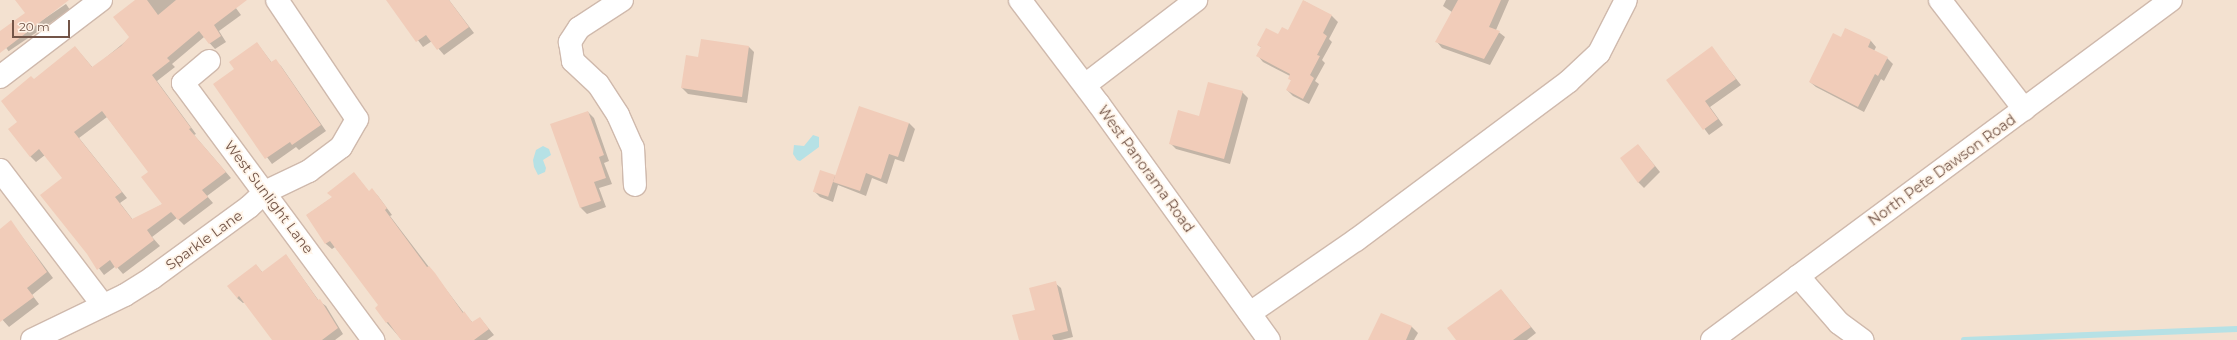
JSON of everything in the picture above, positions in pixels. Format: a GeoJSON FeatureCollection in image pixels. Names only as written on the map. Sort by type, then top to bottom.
{"type":"FeatureCollection","features":[{"type":"Feature","properties":{"kind":"street"},"geometry":{"type":"LineString","coordinates":[[0,77],[101,0]]}},
{"type":"Feature","properties":{"kind":"street","name":"Sparkle Lane"},"geometry":{"type":"LineString","coordinates":[[32,340],[125,295],[152,278],[249,207],[265,192],[309,171],[341,147],[357,119],[277,0]]}},
{"type":"Feature","properties":{"kind":"street"},"geometry":{"type":"LineString","coordinates":[[622,0],[579,28],[570,42],[573,61],[598,84],[621,121],[633,148],[635,185]]}},
{"type":"Feature","properties":{"kind":"street","name":"West Panorama Road"},"geometry":{"type":"LineString","coordinates":[[1020,0],[1085,85],[1269,340]]}},
{"type":"Feature","properties":{"kind":"street"},"geometry":{"type":"LineString","coordinates":[[1085,85],[1196,0]]}},
{"type":"Feature","properties":{"kind":"street"},"geometry":{"type":"LineString","coordinates":[[1250,313],[1361,236],[1568,82],[1599,53],[1626,0]]}},
{"type":"Feature","properties":{"kind":"street"},"geometry":{"type":"LineString","coordinates":[[1940,0],[2024,109]]}},
{"type":"Feature","properties":{"kind":"street","name":"North Pete Dawson Road"},"geometry":{"type":"LineString","coordinates":[[1712,340],[2171,0]]}},
{"type":"Feature","properties":{"kind":"street","name":"West Sunlight Lane"},"geometry":{"type":"LineString","coordinates":[[209,61],[183,83],[374,340]]}},
{"type":"Feature","properties":{"kind":"street"},"geometry":{"type":"LineString","coordinates":[[0,170],[103,305]]}},
{"type":"Feature","properties":{"kind":"street"},"geometry":{"type":"LineString","coordinates":[[1798,276],[1839,323],[1862,340]]}},
{"type":"Feature","properties":{"kind":"shaded area"},"geometry":{"type":"Polygon","coordinates":[[[0,0],[2237,0],[2237,340],[0,340],[0,0]]]}},
{"type":"Feature","properties":{"kind":"water"},"geometry":{"type":"Polygon","coordinates":[[[813,135],[819,137],[819,147],[800,161],[797,160],[793,154],[794,145],[804,146],[813,135]]]}},
{"type":"Feature","properties":{"kind":"water"},"geometry":{"type":"Polygon","coordinates":[[[543,146],[549,149],[551,155],[543,160],[546,168],[545,172],[538,175],[534,167],[533,160],[536,150],[543,146]]]}},
{"type":"Feature","properties":{"kind":"building"},"geometry":{"type":"Polygon","coordinates":[[[15,0],[69,0],[0,53],[0,31],[25,13],[15,0]]]}},
{"type":"Feature","properties":{"kind":"building"},"geometry":{"type":"Polygon","coordinates":[[[135,0],[147,0],[158,15],[176,0],[247,0],[214,25],[221,36],[209,44],[199,31],[167,58],[170,61],[152,75],[191,128],[189,129],[226,172],[202,190],[208,197],[178,220],[171,212],[147,230],[154,240],[116,269],[110,260],[97,270],[87,254],[40,195],[62,178],[39,149],[30,157],[8,129],[17,122],[1,101],[31,76],[34,79],[75,46],[92,67],[121,46],[129,37],[113,17],[135,0]],[[102,111],[74,132],[122,192],[115,197],[132,219],[162,204],[141,177],[148,172],[102,111]]]}},
{"type":"Feature","properties":{"kind":"building"},"geometry":{"type":"Polygon","coordinates":[[[386,0],[449,0],[469,27],[437,50],[426,35],[416,42],[386,0]]]}},
{"type":"Feature","properties":{"kind":"building"},"geometry":{"type":"Polygon","coordinates":[[[1303,0],[1332,15],[1323,33],[1327,36],[1317,55],[1320,56],[1310,75],[1314,78],[1303,99],[1286,90],[1291,80],[1288,79],[1290,74],[1256,56],[1261,47],[1257,45],[1266,28],[1278,34],[1282,27],[1288,30],[1303,0]]]}},
{"type":"Feature","properties":{"kind":"building"},"geometry":{"type":"Polygon","coordinates":[[[1458,0],[1501,0],[1489,27],[1500,31],[1484,59],[1435,42],[1458,0]]]}},
{"type":"Feature","properties":{"kind":"building"},"geometry":{"type":"Polygon","coordinates":[[[1845,28],[1871,40],[1868,47],[1888,57],[1878,76],[1875,74],[1858,107],[1809,82],[1833,33],[1841,37],[1845,28]]]}},
{"type":"Feature","properties":{"kind":"building"},"geometry":{"type":"Polygon","coordinates":[[[701,39],[749,46],[742,97],[681,88],[686,55],[698,57],[701,39]]]}},
{"type":"Feature","properties":{"kind":"building"},"geometry":{"type":"Polygon","coordinates":[[[257,42],[271,62],[276,59],[321,125],[292,145],[290,142],[265,159],[213,84],[234,69],[229,62],[257,42]]]}},
{"type":"Feature","properties":{"kind":"building"},"geometry":{"type":"Polygon","coordinates":[[[1712,46],[1736,79],[1705,101],[1718,119],[1703,130],[1666,80],[1712,46]]]}},
{"type":"Feature","properties":{"kind":"building"},"geometry":{"type":"Polygon","coordinates":[[[1208,82],[1243,91],[1224,159],[1169,144],[1178,110],[1199,116],[1208,82]]]}},
{"type":"Feature","properties":{"kind":"building"},"geometry":{"type":"Polygon","coordinates":[[[859,106],[909,123],[898,157],[889,154],[881,179],[866,173],[860,191],[833,182],[859,106]]]}},
{"type":"Feature","properties":{"kind":"building"},"geometry":{"type":"Polygon","coordinates":[[[588,111],[604,155],[599,157],[606,178],[594,182],[601,201],[580,208],[550,124],[588,111]]]}},
{"type":"Feature","properties":{"kind":"building"},"geometry":{"type":"Polygon","coordinates":[[[1638,144],[1655,166],[1638,183],[1620,158],[1638,144]]]}},
{"type":"Feature","properties":{"kind":"building"},"geometry":{"type":"Polygon","coordinates":[[[820,170],[835,175],[828,197],[813,192],[820,170]]]}},
{"type":"Feature","properties":{"kind":"building"},"geometry":{"type":"Polygon","coordinates":[[[354,172],[369,191],[372,188],[387,208],[385,210],[427,267],[429,266],[435,273],[463,313],[464,311],[472,322],[480,317],[489,329],[474,340],[401,340],[388,322],[386,323],[375,308],[378,305],[330,241],[325,244],[306,215],[332,197],[327,193],[354,172]]]}},
{"type":"Feature","properties":{"kind":"building"},"geometry":{"type":"Polygon","coordinates":[[[11,220],[47,272],[27,288],[34,297],[0,322],[0,229],[11,220]]]}},
{"type":"Feature","properties":{"kind":"building"},"geometry":{"type":"Polygon","coordinates":[[[286,254],[318,300],[320,299],[338,328],[322,340],[272,340],[239,296],[237,298],[227,286],[256,264],[262,272],[286,254]]]}},
{"type":"Feature","properties":{"kind":"building"},"geometry":{"type":"Polygon","coordinates":[[[1056,281],[1068,331],[1052,335],[1054,340],[1019,340],[1012,315],[1035,310],[1029,288],[1056,281]]]}},
{"type":"Feature","properties":{"kind":"building"},"geometry":{"type":"Polygon","coordinates":[[[1501,289],[1531,327],[1513,340],[1456,340],[1447,328],[1501,289]]]}},
{"type":"Feature","properties":{"kind":"building"},"geometry":{"type":"Polygon","coordinates":[[[1381,313],[1412,326],[1406,340],[1368,340],[1381,313]]]}},
{"type":"Feature","properties":{"kind":"waterway"},"geometry":{"type":"LineString","coordinates":[[1964,340],[2237,329]]}}]}
